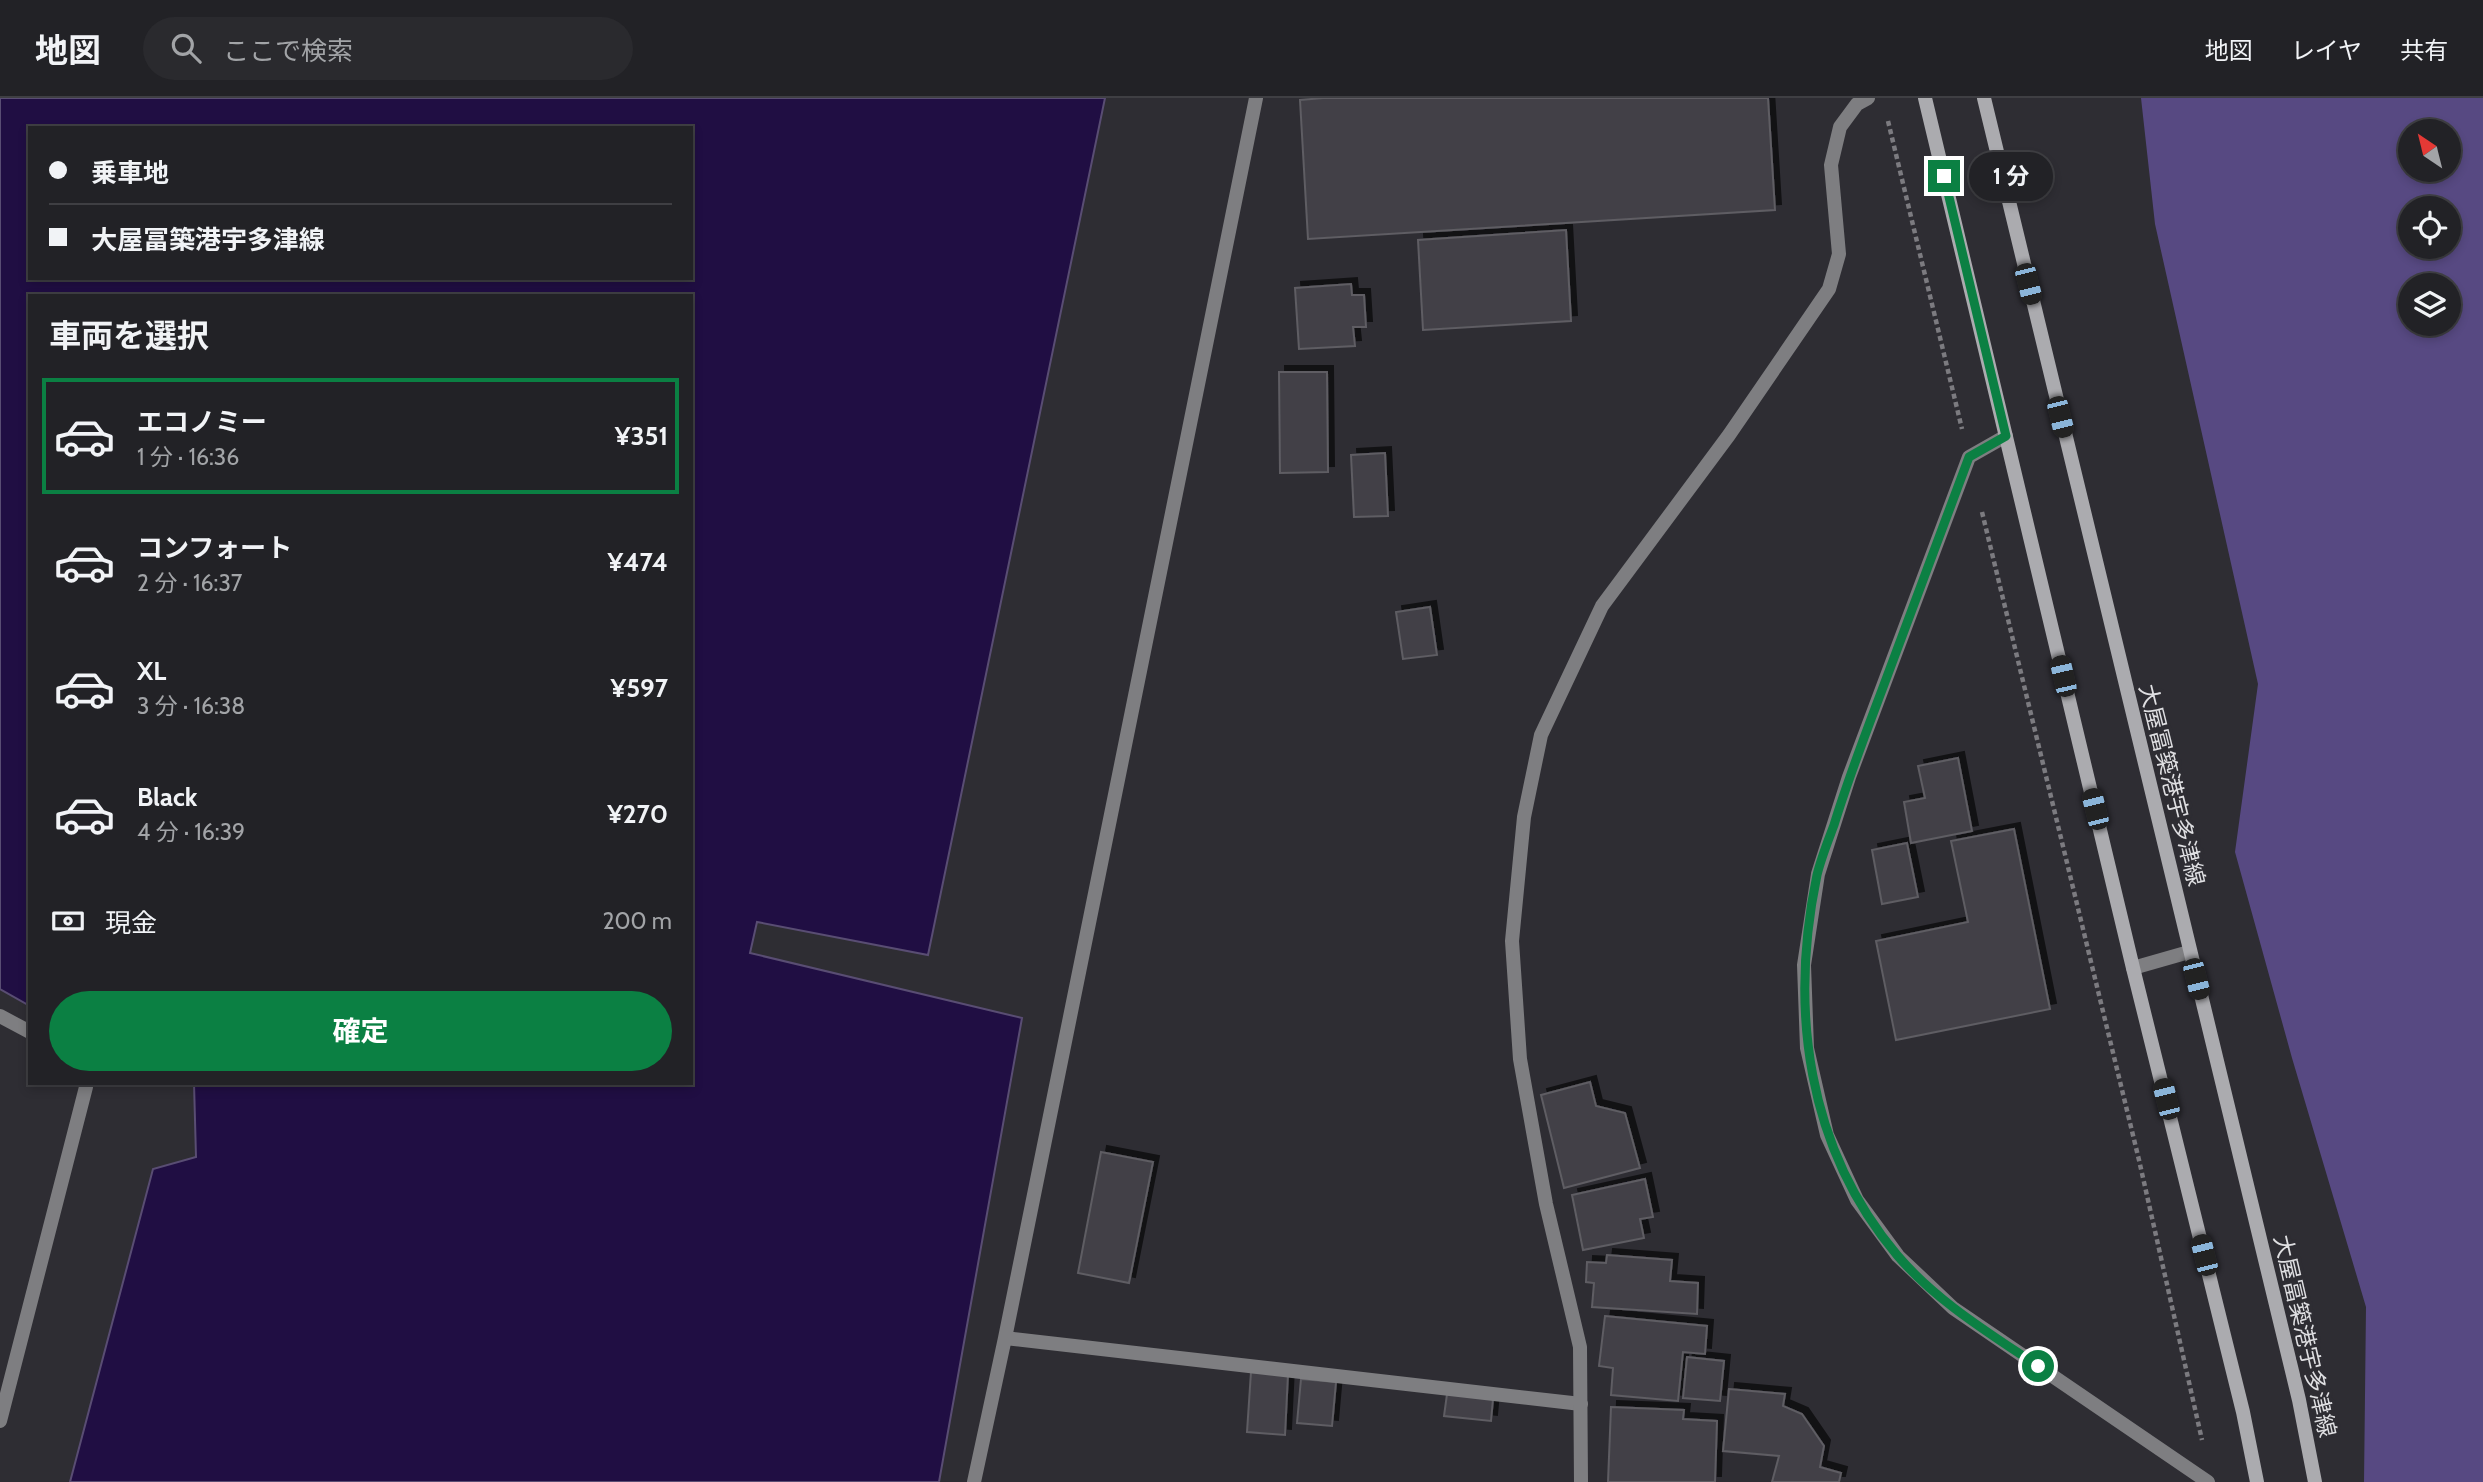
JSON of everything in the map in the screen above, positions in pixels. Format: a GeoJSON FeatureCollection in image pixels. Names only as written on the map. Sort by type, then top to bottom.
{"type":"FeatureCollection","features":[{"type":"Feature","properties":{"kind":"main road"},"geometry":{"type":"LineString","coordinates":[[1925,98],[2133,968],[2243,1412],[2257,1482]]}},
{"type":"Feature","properties":{"kind":"main road","name":"大屋冨築港宇多津線"},"geometry":{"type":"LineString","coordinates":[[1984,98],[2299,1400],[2315,1482]]}},
{"type":"Feature","properties":{"kind":"street"},"geometry":{"type":"LineString","coordinates":[[974,1482],[1256,98]]}},
{"type":"Feature","properties":{"kind":"street"},"geometry":{"type":"LineString","coordinates":[[1581,1482],[1580,1347],[1546,1204],[1520,1059],[1512,941],[1524,817],[1541,735],[1602,606],[1728,435],[1829,289],[1839,254],[1831,164],[1840,127],[1857,104],[1868,98]]}},
{"type":"Feature","properties":{"kind":"street"},"geometry":{"type":"LineString","coordinates":[[2006,436],[1969,457],[1849,777],[1818,874],[1804,965],[1807,1048],[1827,1135],[1857,1200],[1898,1256],[1953,1308],[2208,1482]]}},
{"type":"Feature","properties":{"kind":"street"},"geometry":{"type":"LineString","coordinates":[[2133,968],[2189,952]]}},
{"type":"Feature","properties":{"kind":"street"},"geometry":{"type":"LineString","coordinates":[[0,1016],[28,1031]]}},
{"type":"Feature","properties":{"kind":"street"},"geometry":{"type":"LineString","coordinates":[[0,1422],[86,1085]]}},
{"type":"Feature","properties":{"kind":"street"},"geometry":{"type":"LineString","coordinates":[[1005,1338],[1581,1404]]}},
{"type":"Feature","properties":{"kind":"path"},"geometry":{"type":"LineString","coordinates":[[1886,111],[1969,457]]}},
{"type":"Feature","properties":{"kind":"path"},"geometry":{"type":"LineString","coordinates":[[1982,511],[2136,1147],[2202,1442]]}},
{"type":"Feature","properties":{"kind":"shaded area"},"geometry":{"type":"Polygon","coordinates":[[[0,98],[1105,98],[928,955],[757,922],[750,953],[1022,1018],[939,1482],[70,1482],[153,1169],[196,1157],[194,1085],[693,1085],[693,294],[28,294],[28,1005],[0,989],[0,98]]]}},
{"type":"Feature","properties":{"kind":"shaded area"},"geometry":{"type":"Polygon","coordinates":[[[2141,98],[2483,98],[2483,1482],[2364,1482],[2366,1307],[2292,1058],[2235,852],[2258,684],[2155,224],[2141,98]]]}},
{"type":"Feature","properties":{"kind":"building"},"geometry":{"type":"Polygon","coordinates":[[[1768,98],[1775,210],[1308,239],[1300,100],[1768,98]]]}},
{"type":"Feature","properties":{"kind":"building"},"geometry":{"type":"Polygon","coordinates":[[[1566,230],[1571,321],[1423,330],[1418,240],[1566,230]]]}},
{"type":"Feature","properties":{"kind":"building"},"geometry":{"type":"Polygon","coordinates":[[[1351,284],[1352,295],[1364,295],[1366,327],[1353,327],[1355,346],[1299,349],[1295,288],[1351,284]]]}},
{"type":"Feature","properties":{"kind":"building"},"geometry":{"type":"Polygon","coordinates":[[[1279,372],[1327,372],[1328,472],[1280,473],[1279,372]]]}},
{"type":"Feature","properties":{"kind":"building"},"geometry":{"type":"Polygon","coordinates":[[[1385,453],[1388,516],[1354,517],[1351,455],[1385,453]]]}},
{"type":"Feature","properties":{"kind":"building"},"geometry":{"type":"Polygon","coordinates":[[[1430,607],[1437,655],[1403,659],[1396,612],[1430,607]]]}},
{"type":"Feature","properties":{"kind":"building"},"geometry":{"type":"Polygon","coordinates":[[[1958,758],[1972,831],[1911,843],[1904,802],[1925,798],[1918,766],[1958,758]]]}},
{"type":"Feature","properties":{"kind":"building"},"geometry":{"type":"Polygon","coordinates":[[[2014,829],[2050,1009],[1896,1040],[1876,941],[1968,922],[1951,841],[2014,829]]]}},
{"type":"Feature","properties":{"kind":"building"},"geometry":{"type":"Polygon","coordinates":[[[1907,843],[1918,897],[1882,904],[1872,850],[1907,843]]]}},
{"type":"Feature","properties":{"kind":"building"},"geometry":{"type":"Polygon","coordinates":[[[1590,1082],[1596,1106],[1625,1113],[1640,1168],[1564,1188],[1541,1095],[1590,1082]]]}},
{"type":"Feature","properties":{"kind":"building"},"geometry":{"type":"Polygon","coordinates":[[[1101,1152],[1153,1162],[1129,1283],[1078,1273],[1101,1152]]]}},
{"type":"Feature","properties":{"kind":"building"},"geometry":{"type":"Polygon","coordinates":[[[1645,1179],[1653,1217],[1640,1219],[1644,1238],[1583,1250],[1572,1195],[1645,1179]]]}},
{"type":"Feature","properties":{"kind":"building"},"geometry":{"type":"Polygon","coordinates":[[[1607,1255],[1672,1260],[1670,1281],[1698,1283],[1697,1314],[1592,1307],[1594,1283],[1586,1282],[1587,1262],[1606,1263],[1607,1255]]]}},
{"type":"Feature","properties":{"kind":"building"},"geometry":{"type":"Polygon","coordinates":[[[1605,1316],[1707,1326],[1705,1354],[1683,1352],[1678,1401],[1611,1395],[1613,1368],[1599,1366],[1605,1316]]]}},
{"type":"Feature","properties":{"kind":"building"},"geometry":{"type":"Polygon","coordinates":[[[1687,1357],[1724,1361],[1720,1401],[1683,1398],[1687,1357]]]}},
{"type":"Feature","properties":{"kind":"building"},"geometry":{"type":"Polygon","coordinates":[[[1251,1372],[1288,1374],[1285,1435],[1247,1432],[1251,1372]]]}},
{"type":"Feature","properties":{"kind":"building"},"geometry":{"type":"Polygon","coordinates":[[[1301,1379],[1336,1382],[1332,1426],[1297,1423],[1301,1379]]]}},
{"type":"Feature","properties":{"kind":"building"},"geometry":{"type":"Polygon","coordinates":[[[1729,1389],[1785,1394],[1783,1406],[1802,1414],[1824,1446],[1820,1467],[1841,1473],[1839,1482],[1772,1482],[1779,1456],[1723,1451],[1729,1389]]]}},
{"type":"Feature","properties":{"kind":"building"},"geometry":{"type":"Polygon","coordinates":[[[1447,1394],[1493,1399],[1491,1421],[1444,1416],[1447,1394]]]}},
{"type":"Feature","properties":{"kind":"building"},"geometry":{"type":"Polygon","coordinates":[[[1611,1407],[1684,1410],[1683,1419],[1717,1421],[1715,1482],[1608,1482],[1611,1407]]]}},
{"type":"Feature","properties":{"kind":"route"},"geometry":{"type":"LineString","coordinates":[[1944,176],[2006,436],[1969,457],[1849,777],[1818,874],[1804,965],[1807,1048],[1827,1135],[1857,1200],[1898,1256],[1953,1308],[2038,1366]]}}]}
